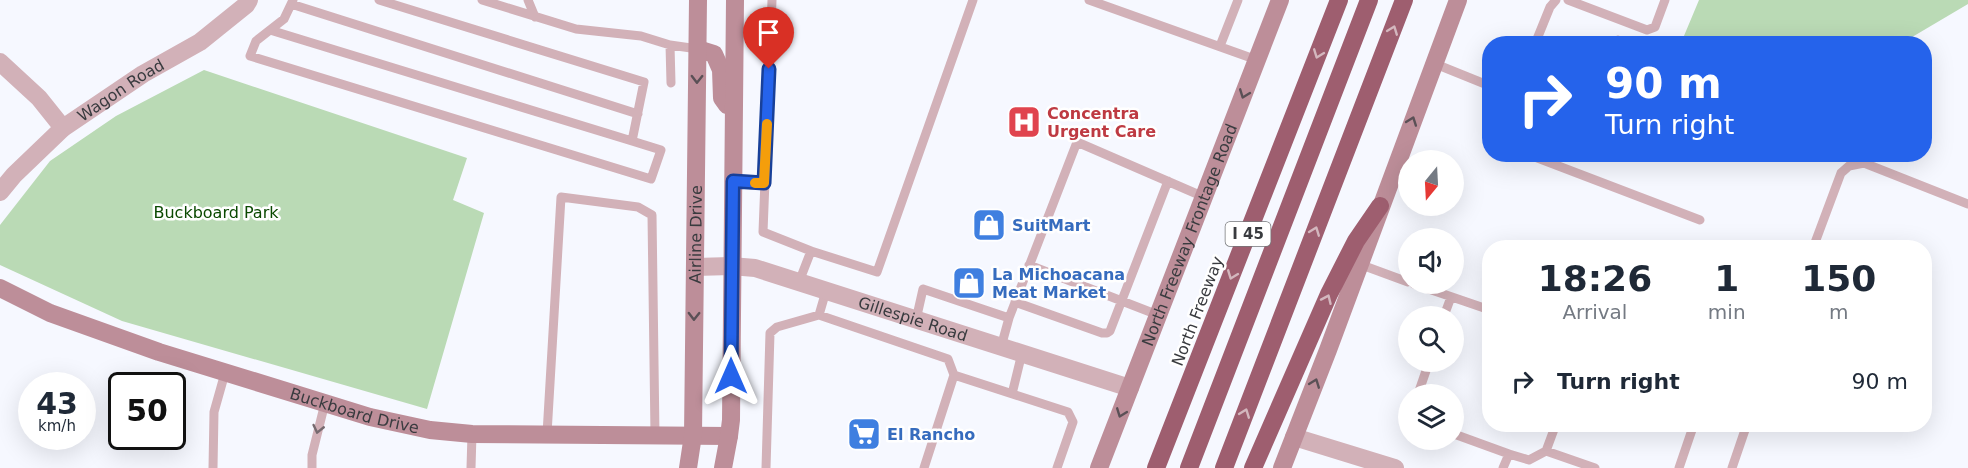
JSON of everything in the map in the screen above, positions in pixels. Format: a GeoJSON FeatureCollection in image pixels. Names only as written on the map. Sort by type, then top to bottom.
{"type":"FeatureCollection","features":[{"type":"Feature","properties":{"kind":"highway","name":"North Freeway"},"geometry":{"type":"LineString","coordinates":[[1156,468],[1339,0]]}},
{"type":"Feature","properties":{"kind":"highway","name":"I 45"},"geometry":{"type":"LineString","coordinates":[[1189,468],[1368,0]]}},
{"type":"Feature","properties":{"kind":"highway"},"geometry":{"type":"LineString","coordinates":[[1224,468],[1404,0]]}},
{"type":"Feature","properties":{"kind":"highway"},"geometry":{"type":"LineString","coordinates":[[1253,468],[1329,294],[1356,241],[1380,206]]}},
{"type":"Feature","properties":{"kind":"main road","name":"Airline Drive"},"geometry":{"type":"LineString","coordinates":[[688,468],[693,435],[698,0]]}},
{"type":"Feature","properties":{"kind":"main road"},"geometry":{"type":"LineString","coordinates":[[723,468],[729,436],[735,0]]}},
{"type":"Feature","properties":{"kind":"main road","name":"North Freeway Frontage Road"},"geometry":{"type":"LineString","coordinates":[[1099,468],[1280,0]]}},
{"type":"Feature","properties":{"kind":"main road"},"geometry":{"type":"LineString","coordinates":[[1282,468],[1458,0]]}},
{"type":"Feature","properties":{"kind":"main road"},"geometry":{"type":"LineString","coordinates":[[698,49],[714,54],[721,70],[722,98],[734,113]]}},
{"type":"Feature","properties":{"kind":"main road","name":"Buckboard Drive"},"geometry":{"type":"LineString","coordinates":[[0,288],[50,313],[159,352],[370,417],[430,430],[472,434],[729,436]]}},
{"type":"Feature","properties":{"kind":"street","name":"Wagon Road"},"geometry":{"type":"LineString","coordinates":[[0,192],[14,175],[63,128],[143,74],[200,42],[246,5],[249,0]]}},
{"type":"Feature","properties":{"kind":"street"},"geometry":{"type":"LineString","coordinates":[[0,62],[39,98],[63,128]]}},
{"type":"Feature","properties":{"kind":"street","name":"Gillespie Road"},"geometry":{"type":"LineString","coordinates":[[695,267],[755,268],[1130,388]]}},
{"type":"Feature","properties":{"kind":"street"},"geometry":{"type":"LineString","coordinates":[[1294,437],[1395,468]]}},
{"type":"Feature","properties":{"kind":"lane"},"geometry":{"type":"LineString","coordinates":[[379,0],[644,82],[632,141]]}},
{"type":"Feature","properties":{"kind":"lane"},"geometry":{"type":"LineString","coordinates":[[482,0],[500,3],[576,29],[641,36],[670,45],[698,49]]}},
{"type":"Feature","properties":{"kind":"lane"},"geometry":{"type":"LineString","coordinates":[[528,0],[535,16]]}},
{"type":"Feature","properties":{"kind":"lane"},"geometry":{"type":"LineString","coordinates":[[772,0],[763,232],[811,251],[877,272],[973,0]]}},
{"type":"Feature","properties":{"kind":"lane"},"geometry":{"type":"LineString","coordinates":[[1089,0],[1114,4],[1257,60]]}},
{"type":"Feature","properties":{"kind":"lane"},"geometry":{"type":"LineString","coordinates":[[1220,46],[1238,0]]}},
{"type":"Feature","properties":{"kind":"lane"},"geometry":{"type":"LineString","coordinates":[[1538,36],[1550,7],[1556,0]]}},
{"type":"Feature","properties":{"kind":"lane"},"geometry":{"type":"LineString","coordinates":[[1568,0],[1647,30],[1654,27],[1665,0]]}},
{"type":"Feature","properties":{"kind":"lane"},"geometry":{"type":"LineString","coordinates":[[270,30],[661,150],[651,179],[250,56],[256,41],[270,30],[284,19],[292,2],[638,114]]}},
{"type":"Feature","properties":{"kind":"lane"},"geometry":{"type":"LineString","coordinates":[[670,45],[671,83]]}},
{"type":"Feature","properties":{"kind":"lane"},"geometry":{"type":"LineString","coordinates":[[1433,63],[1482,83]]}},
{"type":"Feature","properties":{"kind":"lane"},"geometry":{"type":"LineString","coordinates":[[1001,347],[1009,318],[1077,142],[1204,197]]}},
{"type":"Feature","properties":{"kind":"lane"},"geometry":{"type":"LineString","coordinates":[[1548,162],[1700,220]]}},
{"type":"Feature","properties":{"kind":"lane"},"geometry":{"type":"LineString","coordinates":[[1816,240],[1841,173],[1854,164],[1864,163],[1968,204]]}},
{"type":"Feature","properties":{"kind":"lane"},"geometry":{"type":"LineString","coordinates":[[733,181],[764,183]]}},
{"type":"Feature","properties":{"kind":"lane"},"geometry":{"type":"LineString","coordinates":[[1015,302],[1102,333],[1110,331],[1168,181]]}},
{"type":"Feature","properties":{"kind":"lane"},"geometry":{"type":"LineString","coordinates":[[547,434],[561,197],[638,207],[652,215],[655,435]]}},
{"type":"Feature","properties":{"kind":"lane"},"geometry":{"type":"LineString","coordinates":[[800,282],[811,251]]}},
{"type":"Feature","properties":{"kind":"lane"},"geometry":{"type":"LineString","coordinates":[[1359,264],[1398,278]]}},
{"type":"Feature","properties":{"kind":"lane"},"geometry":{"type":"LineString","coordinates":[[1029,265],[1158,315]]}},
{"type":"Feature","properties":{"kind":"lane"},"geometry":{"type":"LineString","coordinates":[[916,320],[923,289],[1009,318]]}},
{"type":"Feature","properties":{"kind":"lane"},"geometry":{"type":"LineString","coordinates":[[819,315],[826,291]]}},
{"type":"Feature","properties":{"kind":"lane"},"geometry":{"type":"LineString","coordinates":[[1442,294],[1482,307]]}},
{"type":"Feature","properties":{"kind":"lane"},"geometry":{"type":"LineString","coordinates":[[1448,306],[1451,297]]}},
{"type":"Feature","properties":{"kind":"lane"},"geometry":{"type":"LineString","coordinates":[[766,468],[770,333],[777,327],[819,315],[948,359],[954,375],[924,468]]}},
{"type":"Feature","properties":{"kind":"lane"},"geometry":{"type":"LineString","coordinates":[[1011,394],[1022,353]]}},
{"type":"Feature","properties":{"kind":"lane"},"geometry":{"type":"LineString","coordinates":[[213,468],[214,412],[225,373]]}},
{"type":"Feature","properties":{"kind":"lane"},"geometry":{"type":"LineString","coordinates":[[954,375],[1068,412],[1072,422],[1057,468]]}},
{"type":"Feature","properties":{"kind":"lane"},"geometry":{"type":"LineString","coordinates":[[312,468],[312,455],[325,403]]}},
{"type":"Feature","properties":{"kind":"lane"},"geometry":{"type":"LineString","coordinates":[[1464,437],[1529,460],[1546,451],[1553,432]]}},
{"type":"Feature","properties":{"kind":"lane"},"geometry":{"type":"LineString","coordinates":[[1678,468],[1691,432]]}},
{"type":"Feature","properties":{"kind":"lane"},"geometry":{"type":"LineString","coordinates":[[1732,468],[1744,432]]}},
{"type":"Feature","properties":{"kind":"lane"},"geometry":{"type":"LineString","coordinates":[[471,468],[472,434]]}},
{"type":"Feature","properties":{"kind":"lane"},"geometry":{"type":"LineString","coordinates":[[1546,451],[1595,468]]}},
{"type":"Feature","properties":{"kind":"lane"},"geometry":{"type":"LineString","coordinates":[[1503,468],[1509,453]]}},
{"type":"Feature","properties":{"kind":"green space"},"geometry":{"type":"Polygon","coordinates":[[[1699,0],[1968,0],[1968,4],[1914,36],[1684,36],[1699,0]]]}},
{"type":"Feature","properties":{"kind":"green space","name":"Buckboard Park"},"geometry":{"type":"Polygon","coordinates":[[[204,70],[467,158],[453,200],[484,213],[427,409],[122,321],[0,265],[0,225],[50,161],[116,116],[204,70]]]}},
{"type":"Feature","properties":{"kind":"slow traffic"},"geometry":{"type":"LineString","coordinates":[[755,183],[764,183],[767,124]]}},
{"type":"Feature","properties":{"kind":"place","name":"Concentra Urgent Care"},"geometry":{"type":"Point","coordinates":[1024,122]}},
{"type":"Feature","properties":{"kind":"place","name":"SuitMart"},"geometry":{"type":"Point","coordinates":[989,225]}},
{"type":"Feature","properties":{"kind":"place","name":"La Michoacana Meat Market"},"geometry":{"type":"Point","coordinates":[969,283]}},
{"type":"Feature","properties":{"kind":"place","name":"El Rancho"},"geometry":{"type":"Point","coordinates":[864,434]}},
{"type":"Feature","properties":{"kind":"route"},"geometry":{"type":"LineString","coordinates":[[731,376],[733,181],[764,183],[769,69]]}}]}
